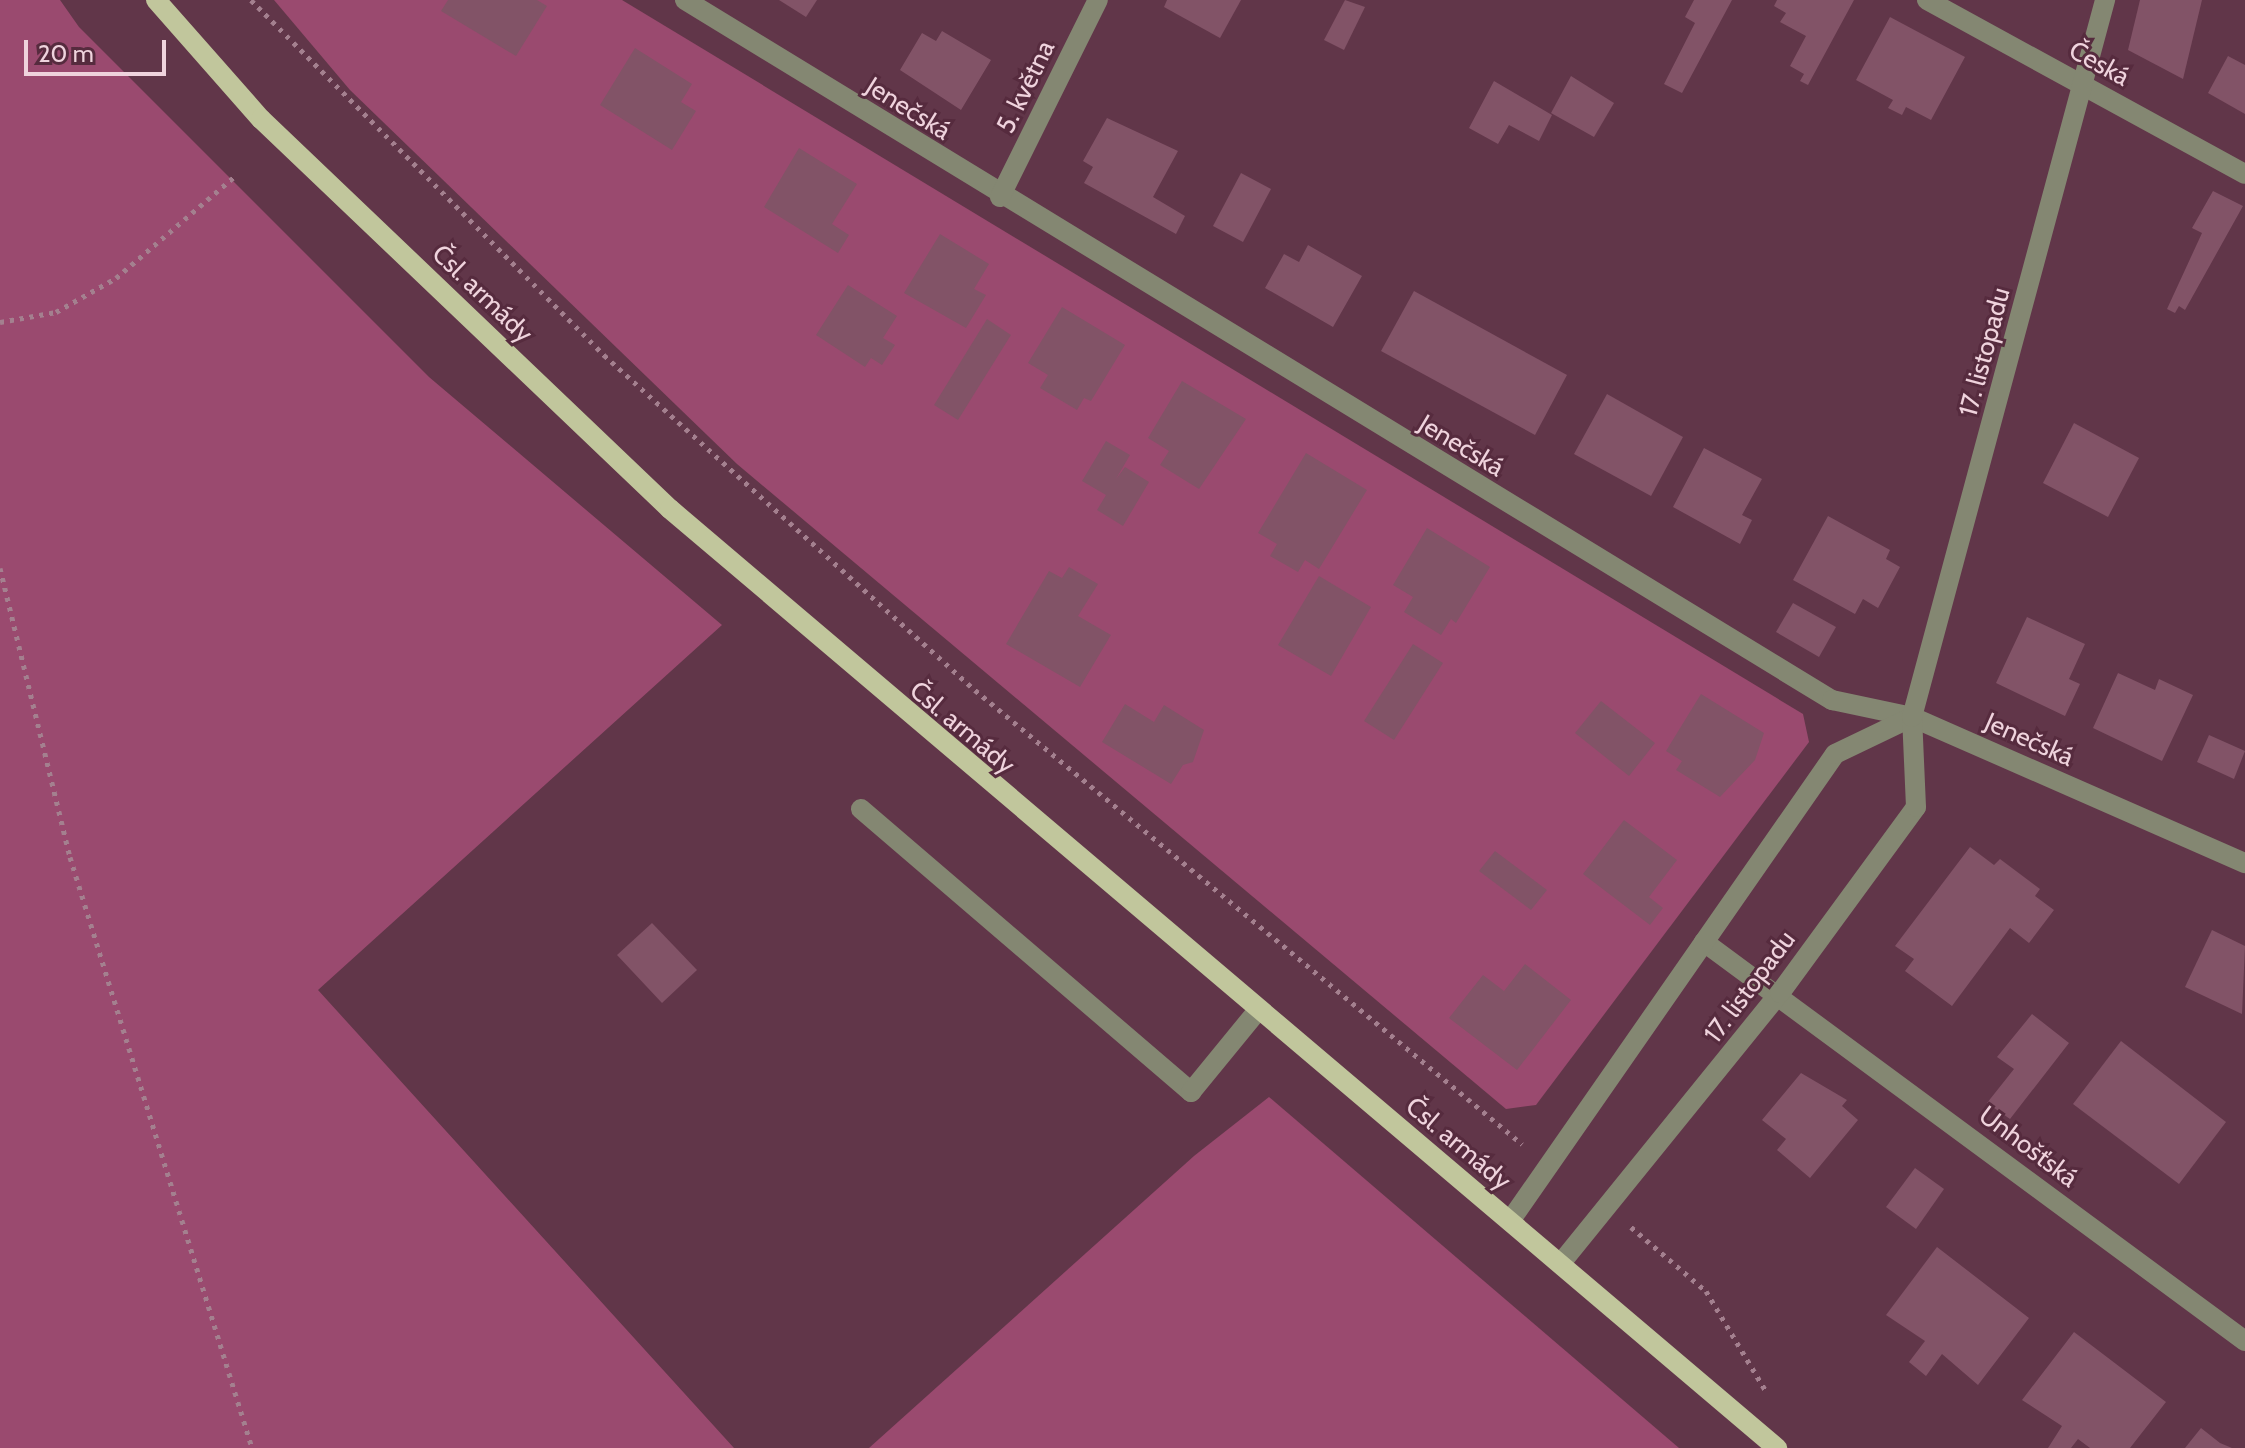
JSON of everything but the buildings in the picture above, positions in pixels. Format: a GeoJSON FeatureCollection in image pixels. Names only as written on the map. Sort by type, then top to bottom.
{"type":"FeatureCollection","features":[{"type":"Feature","properties":{"kind":"main road","name":"Čsl. armády"},"geometry":{"type":"LineString","coordinates":[[156,0],[261,119],[670,509],[1777,1448]]}},
{"type":"Feature","properties":{"kind":"street","name":"Jenečská"},"geometry":{"type":"LineString","coordinates":[[685,0],[1000,197],[1832,700],[1912,717],[2245,863]]}},
{"type":"Feature","properties":{"kind":"street","name":"5. května"},"geometry":{"type":"LineString","coordinates":[[1000,197],[1098,0]]}},
{"type":"Feature","properties":{"kind":"street","name":"Česká"},"geometry":{"type":"LineString","coordinates":[[1927,0],[2245,174]]}},
{"type":"Feature","properties":{"kind":"street","name":"17. listopadu"},"geometry":{"type":"LineString","coordinates":[[1561,1263],[1780,993],[1916,807],[1912,717],[2105,0]]}},
{"type":"Feature","properties":{"kind":"street"},"geometry":{"type":"LineString","coordinates":[[1510,1221],[1835,754],[1912,717]]}},
{"type":"Feature","properties":{"kind":"street"},"geometry":{"type":"LineString","coordinates":[[861,809],[1191,1092],[1258,1010]]}},
{"type":"Feature","properties":{"kind":"street","name":"Unhošťská"},"geometry":{"type":"LineString","coordinates":[[1704,942],[1780,993],[2245,1341]]}},
{"type":"Feature","properties":{"kind":"path"},"geometry":{"type":"LineString","coordinates":[[251,0],[604,355],[975,690],[1550,1164]]}},
{"type":"Feature","properties":{"kind":"path"},"geometry":{"type":"LineString","coordinates":[[0,322],[56,312],[116,278],[235,176]]}},
{"type":"Feature","properties":{"kind":"path"},"geometry":{"type":"LineString","coordinates":[[0,568],[70,857],[252,1448]]}},
{"type":"Feature","properties":{"kind":"path"},"geometry":{"type":"LineString","coordinates":[[1609,1207],[1706,1291],[1768,1391],[1747,1423]]}},
{"type":"Feature","properties":{"kind":"shaded area"},"geometry":{"type":"Polygon","coordinates":[[[0,0],[60,0],[79,27],[429,377],[722,625],[318,990],[734,1448],[0,1448],[0,0]]]}},
{"type":"Feature","properties":{"kind":"shaded area"},"geometry":{"type":"Polygon","coordinates":[[[274,0],[622,0],[1803,714],[1809,742],[1536,1105],[1506,1109],[737,464],[350,90],[274,0]]]}},
{"type":"Feature","properties":{"kind":"shaded area"},"geometry":{"type":"Polygon","coordinates":[[[1269,1097],[1679,1448],[869,1448],[1194,1156],[1269,1097]]]}}]}
